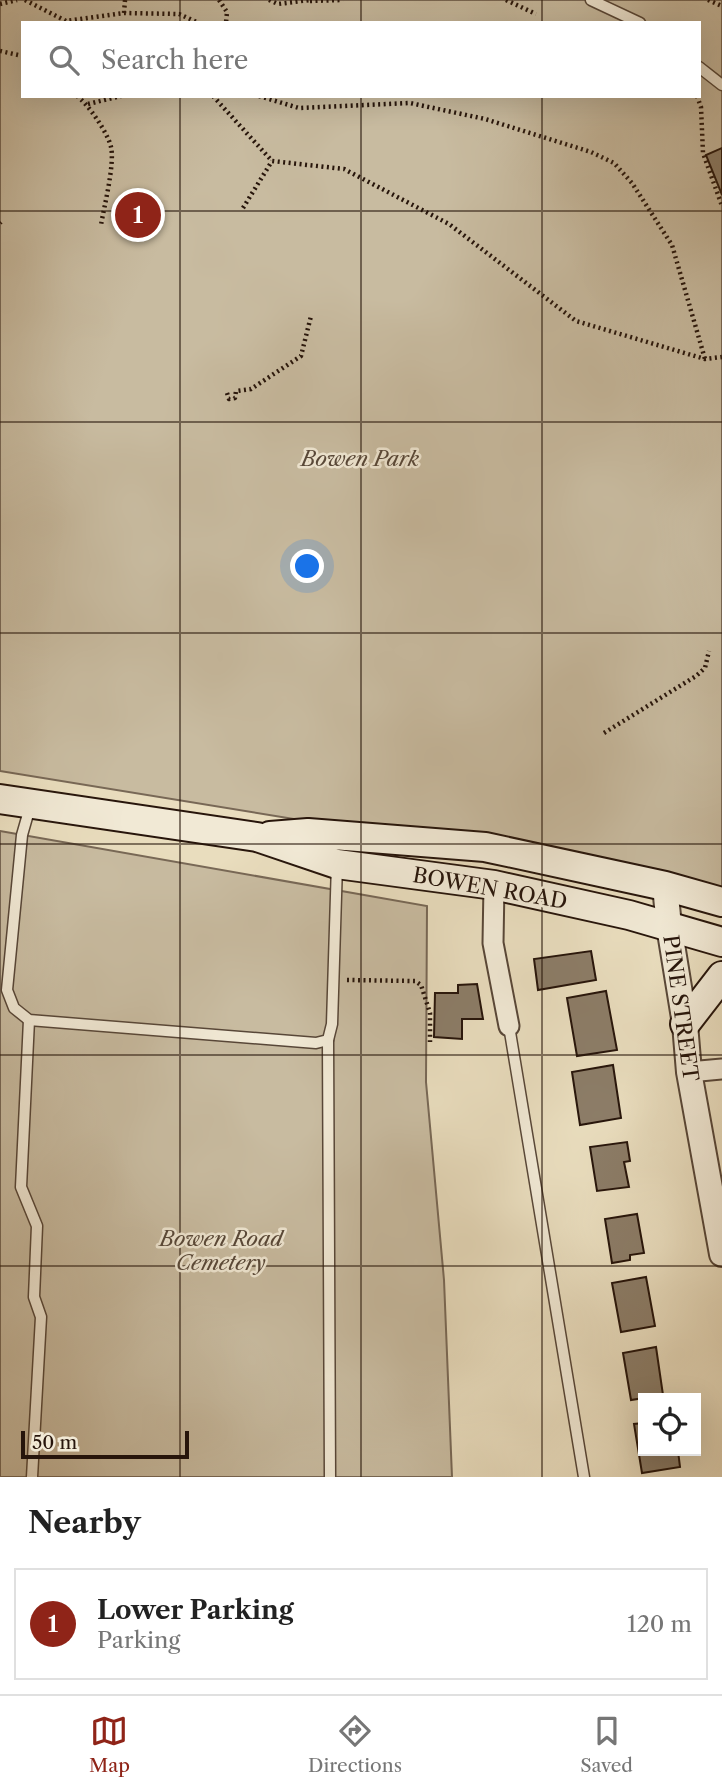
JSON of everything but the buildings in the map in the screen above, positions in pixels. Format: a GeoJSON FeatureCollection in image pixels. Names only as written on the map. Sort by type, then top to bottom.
{"type":"FeatureCollection","features":[{"type":"Feature","properties":{"kind":"main road","name":"BOWEN ROAD"},"geometry":{"type":"LineString","coordinates":[[0,799],[257,837],[337,864],[494,885],[629,915],[722,942]]}},
{"type":"Feature","properties":{"kind":"main road","name":"BOWEN ROAD"},"geometry":{"type":"LineString","coordinates":[[257,837],[307,833],[485,847],[666,886],[722,902]]}},
{"type":"Feature","properties":{"kind":"main road"},"geometry":{"type":"LineString","coordinates":[[685,1024],[722,976]]}},
{"type":"Feature","properties":{"kind":"street"},"geometry":{"type":"LineString","coordinates":[[494,885],[492,943],[509,1026]]}},
{"type":"Feature","properties":{"kind":"street","name":"PINE STREET"},"geometry":{"type":"LineString","coordinates":[[666,886],[669,926],[690,1072],[722,1254]]}},
{"type":"Feature","properties":{"kind":"street"},"geometry":{"type":"LineString","coordinates":[[690,1072],[722,1069]]}},
{"type":"Feature","properties":{"kind":"lane"},"geometry":{"type":"LineString","coordinates":[[591,0],[636,21]]}},
{"type":"Feature","properties":{"kind":"lane"},"geometry":{"type":"LineString","coordinates":[[701,69],[722,85]]}},
{"type":"Feature","properties":{"kind":"lane"},"geometry":{"type":"LineString","coordinates":[[31,803],[22,835],[7,990],[14,1008],[29,1020],[316,1043],[328,1040]]}},
{"type":"Feature","properties":{"kind":"lane"},"geometry":{"type":"LineString","coordinates":[[330,1477],[328,1040],[331,1024],[337,864]]}},
{"type":"Feature","properties":{"kind":"lane"},"geometry":{"type":"LineString","coordinates":[[29,1020],[21,1187],[37,1226],[34,1297],[41,1317],[32,1477]]}},
{"type":"Feature","properties":{"kind":"lane"},"geometry":{"type":"LineString","coordinates":[[509,1026],[584,1477]]}},
{"type":"Feature","properties":{"kind":"path"},"geometry":{"type":"LineString","coordinates":[[0,4],[17,0]]}},
{"type":"Feature","properties":{"kind":"path"},"geometry":{"type":"LineString","coordinates":[[25,0],[66,21],[124,13],[179,14],[194,21]]}},
{"type":"Feature","properties":{"kind":"path"},"geometry":{"type":"LineString","coordinates":[[124,13],[125,0]]}},
{"type":"Feature","properties":{"kind":"path"},"geometry":{"type":"LineString","coordinates":[[219,0],[227,12],[226,21]]}},
{"type":"Feature","properties":{"kind":"path"},"geometry":{"type":"LineString","coordinates":[[268,0],[343,0]]}},
{"type":"Feature","properties":{"kind":"path"},"geometry":{"type":"LineString","coordinates":[[506,0],[536,14]]}},
{"type":"Feature","properties":{"kind":"path"},"geometry":{"type":"LineString","coordinates":[[708,0],[722,6]]}},
{"type":"Feature","properties":{"kind":"path"},"geometry":{"type":"LineString","coordinates":[[0,51],[21,56]]}},
{"type":"Feature","properties":{"kind":"path"},"geometry":{"type":"LineString","coordinates":[[80,98],[88,104],[111,147],[109,182],[101,225]]}},
{"type":"Feature","properties":{"kind":"path"},"geometry":{"type":"LineString","coordinates":[[88,104],[113,98]]}},
{"type":"Feature","properties":{"kind":"path"},"geometry":{"type":"LineString","coordinates":[[215,98],[272,161],[344,169],[449,224],[576,321],[705,359],[722,357]]}},
{"type":"Feature","properties":{"kind":"path"},"geometry":{"type":"LineString","coordinates":[[266,98],[299,108],[410,103],[485,119],[591,152],[614,163],[632,183],[672,245],[705,359]]}},
{"type":"Feature","properties":{"kind":"path"},"geometry":{"type":"LineString","coordinates":[[698,98],[701,107],[703,153],[722,206]]}},
{"type":"Feature","properties":{"kind":"path"},"geometry":{"type":"LineString","coordinates":[[243,208],[272,161]]}},
{"type":"Feature","properties":{"kind":"path"},"geometry":{"type":"LineString","coordinates":[[227,393],[229,398],[235,398],[236,391],[251,389],[301,356],[311,316]]}},
{"type":"Feature","properties":{"kind":"path"},"geometry":{"type":"LineString","coordinates":[[604,733],[696,676],[705,668],[709,651]]}},
{"type":"Feature","properties":{"kind":"path"},"geometry":{"type":"LineString","coordinates":[[332,980],[415,981],[421,985],[430,1013],[430,1042]]}},
{"type":"Feature","properties":{"kind":"green space","name":"Bowen Park"},"geometry":{"type":"Polygon","coordinates":[[[0,0],[722,0],[722,889],[0,771],[0,0]]]}},
{"type":"Feature","properties":{"kind":"green space","name":"Bowen Road Cemetery"},"geometry":{"type":"Polygon","coordinates":[[[0,831],[427,906],[426,1082],[444,1280],[452,1477],[0,1477],[0,831]]]}},
{"type":"Feature","properties":{"kind":"place","name":"Lower Parking"},"geometry":{"type":"Point","coordinates":[138,215]}}]}
